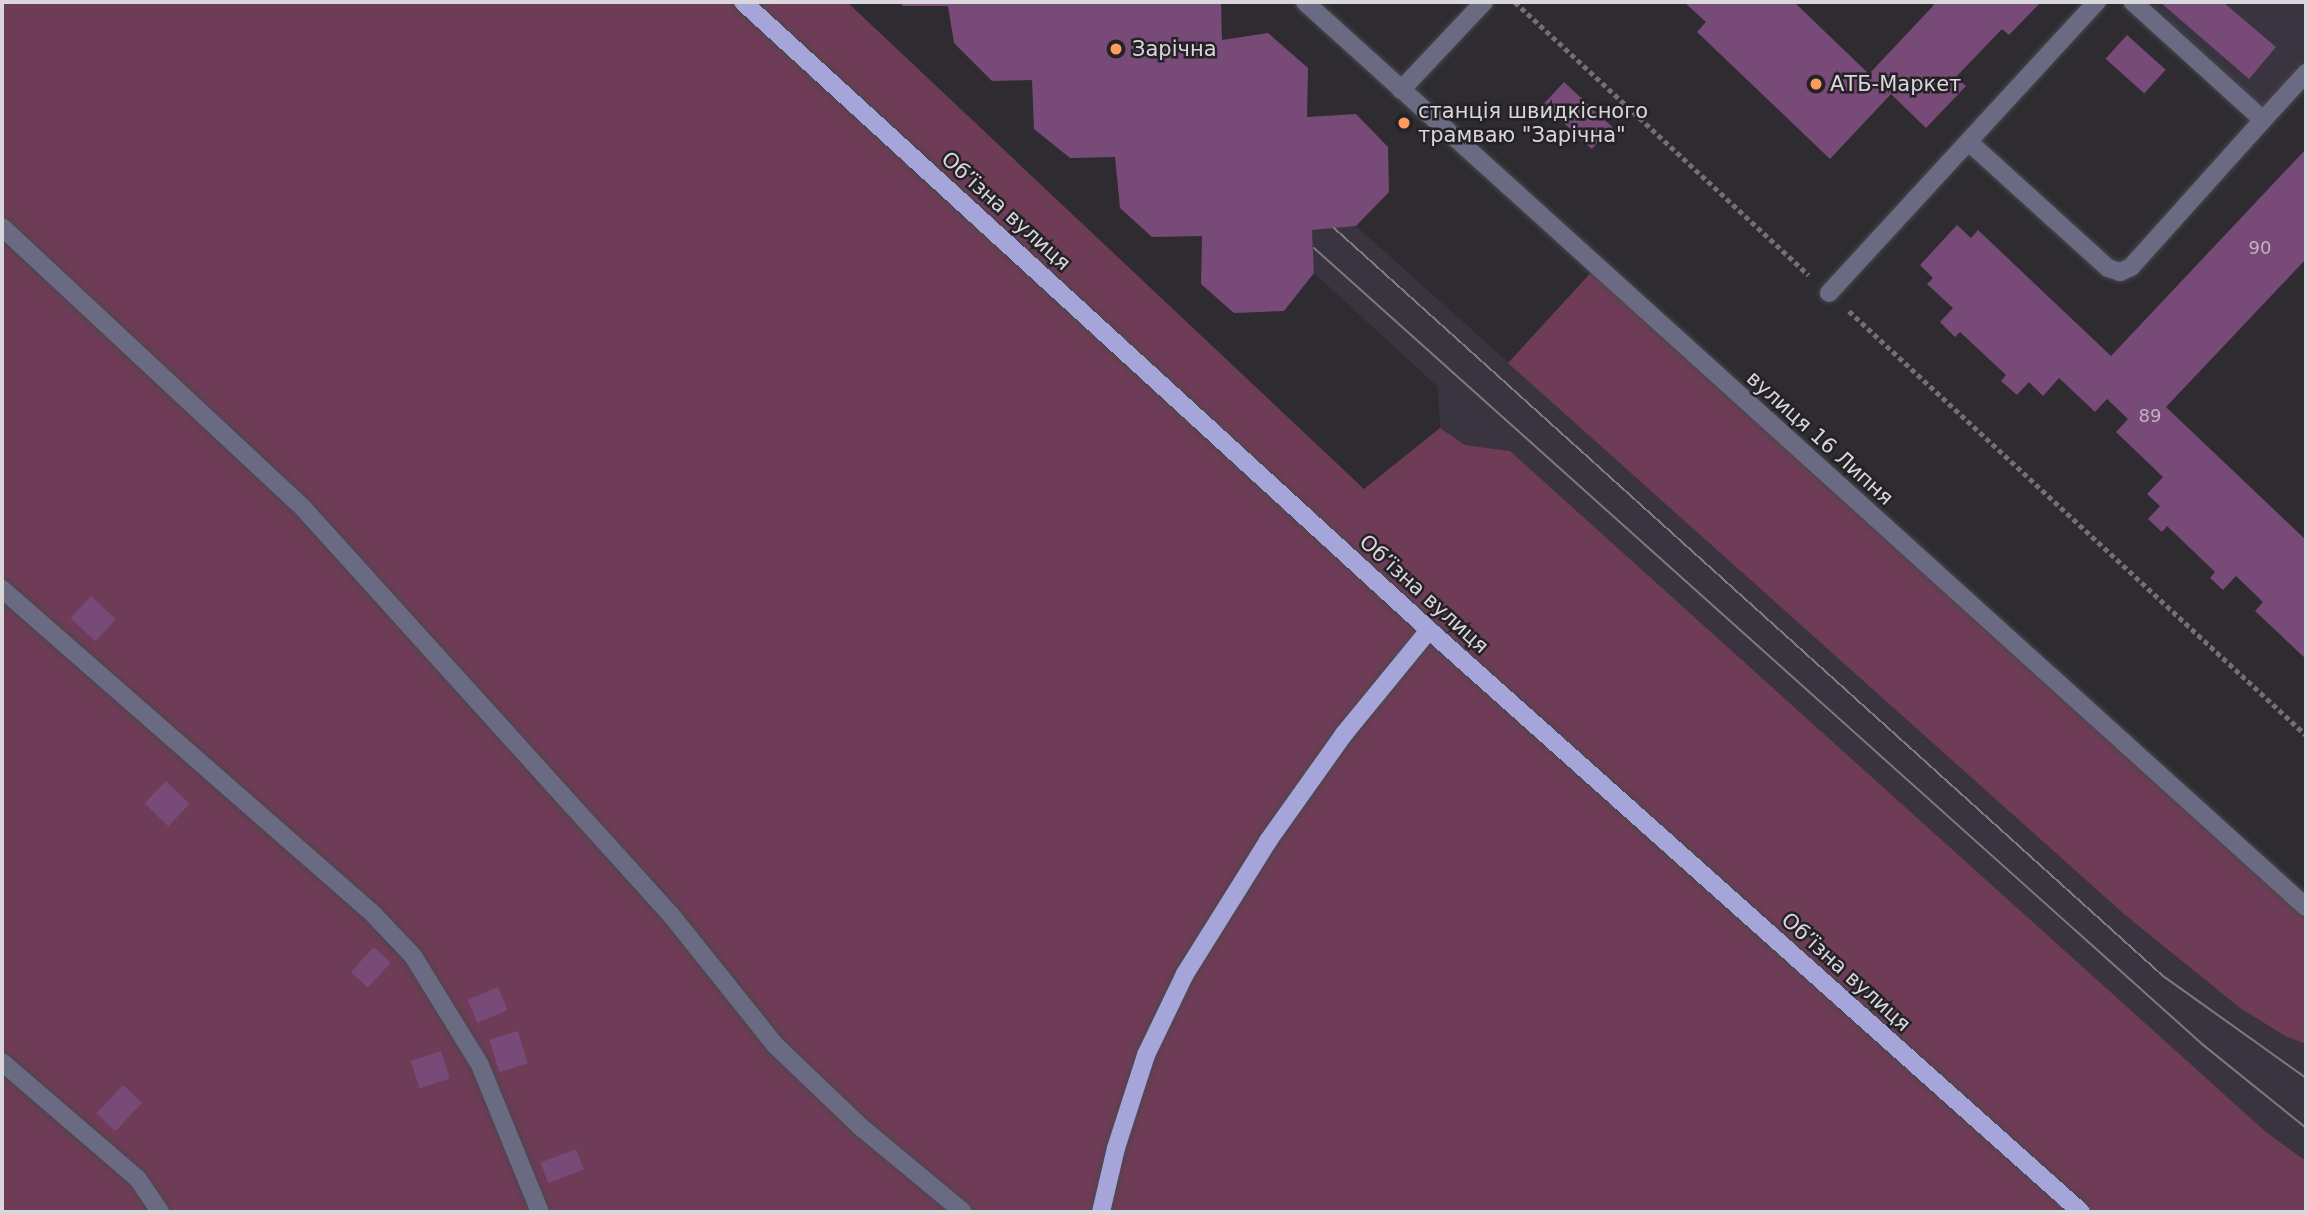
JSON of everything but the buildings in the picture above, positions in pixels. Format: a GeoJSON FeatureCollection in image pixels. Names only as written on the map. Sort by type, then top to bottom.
{"type":"FeatureCollection","features":[{"type":"Feature","properties":{"kind":"main road","name":"Обʼїзна вулиця"},"geometry":{"type":"LineString","coordinates":[[743,2],[1429,630],[2081,1212]]}},
{"type":"Feature","properties":{"kind":"main road"},"geometry":{"type":"LineString","coordinates":[[1101,1212],[1116,1149],[1146,1055],[1185,974],[1229,898],[1344,734],[1429,630]]}},
{"type":"Feature","properties":{"kind":"street","name":"вулиця 16 Липня"},"geometry":{"type":"LineString","coordinates":[[1304,2],[2306,907]]}},
{"type":"Feature","properties":{"kind":"street"},"geometry":{"type":"LineString","coordinates":[[1401,90],[1484,2]]}},
{"type":"Feature","properties":{"kind":"street"},"geometry":{"type":"LineString","coordinates":[[1829,293],[2097,2]]}},
{"type":"Feature","properties":{"kind":"street"},"geometry":{"type":"LineString","coordinates":[[2133,2],[2263,120]]}},
{"type":"Feature","properties":{"kind":"street"},"geometry":{"type":"LineString","coordinates":[[1970,142],[2108,268],[2120,272],[2131,267],[2306,73]]}},
{"type":"Feature","properties":{"kind":"street"},"geometry":{"type":"LineString","coordinates":[[2,227],[304,509],[671,915],[775,1045],[862,1128],[963,1212]]}},
{"type":"Feature","properties":{"kind":"street"},"geometry":{"type":"LineString","coordinates":[[2,589],[374,915],[413,956],[481,1065],[540,1212]]}},
{"type":"Feature","properties":{"kind":"street"},"geometry":{"type":"LineString","coordinates":[[2,1062],[138,1179],[160,1212]]}},
{"type":"Feature","properties":{"kind":"path"},"geometry":{"type":"LineString","coordinates":[[1515,2],[2306,735]]}},
{"type":"Feature","properties":{"kind":"shaded area"},"geometry":{"type":"Polygon","coordinates":[[[2,2],[847,2],[1364,489],[1440,428],[1465,445],[1510,451],[2266,1132],[2306,1161],[2306,1212],[2,1212],[2,2]]]}},
{"type":"Feature","properties":{"kind":"shaded area"},"geometry":{"type":"Polygon","coordinates":[[[2148,2],[2306,2],[2306,58],[2262,107],[2148,2]]]}},
{"type":"Feature","properties":{"kind":"shaded area"},"geometry":{"type":"Polygon","coordinates":[[[1356,226],[2125,915],[2240,1008],[2285,1036],[2306,1044],[2306,1161],[2266,1132],[1510,451],[1465,445],[1440,428],[1438,387],[1314,273],[1312,230],[1356,226]]]}},
{"type":"Feature","properties":{"kind":"shaded area"},"geometry":{"type":"Polygon","coordinates":[[[1597,266],[2306,907],[2306,1044],[2285,1036],[2240,1008],[2125,915],[1508,363],[1597,266]]]}},
{"type":"Feature","properties":{"kind":"tram line"},"geometry":{"type":"LineString","coordinates":[[1334,228],[2163,976],[2306,1078]]}},
{"type":"Feature","properties":{"kind":"tram line"},"geometry":{"type":"LineString","coordinates":[[1314,248],[2202,1044],[2306,1128]]}},
{"type":"Feature","properties":{"kind":"place","name":"Зарічна"},"geometry":{"type":"Point","coordinates":[1116,49]}},
{"type":"Feature","properties":{"kind":"place","name":"АТБ-Маркет"},"geometry":{"type":"Point","coordinates":[1816,84]}},
{"type":"Feature","properties":{"kind":"place","name":"станція швидкісного трамваю \"Зарічна\""},"geometry":{"type":"Point","coordinates":[1404,123]}}]}
